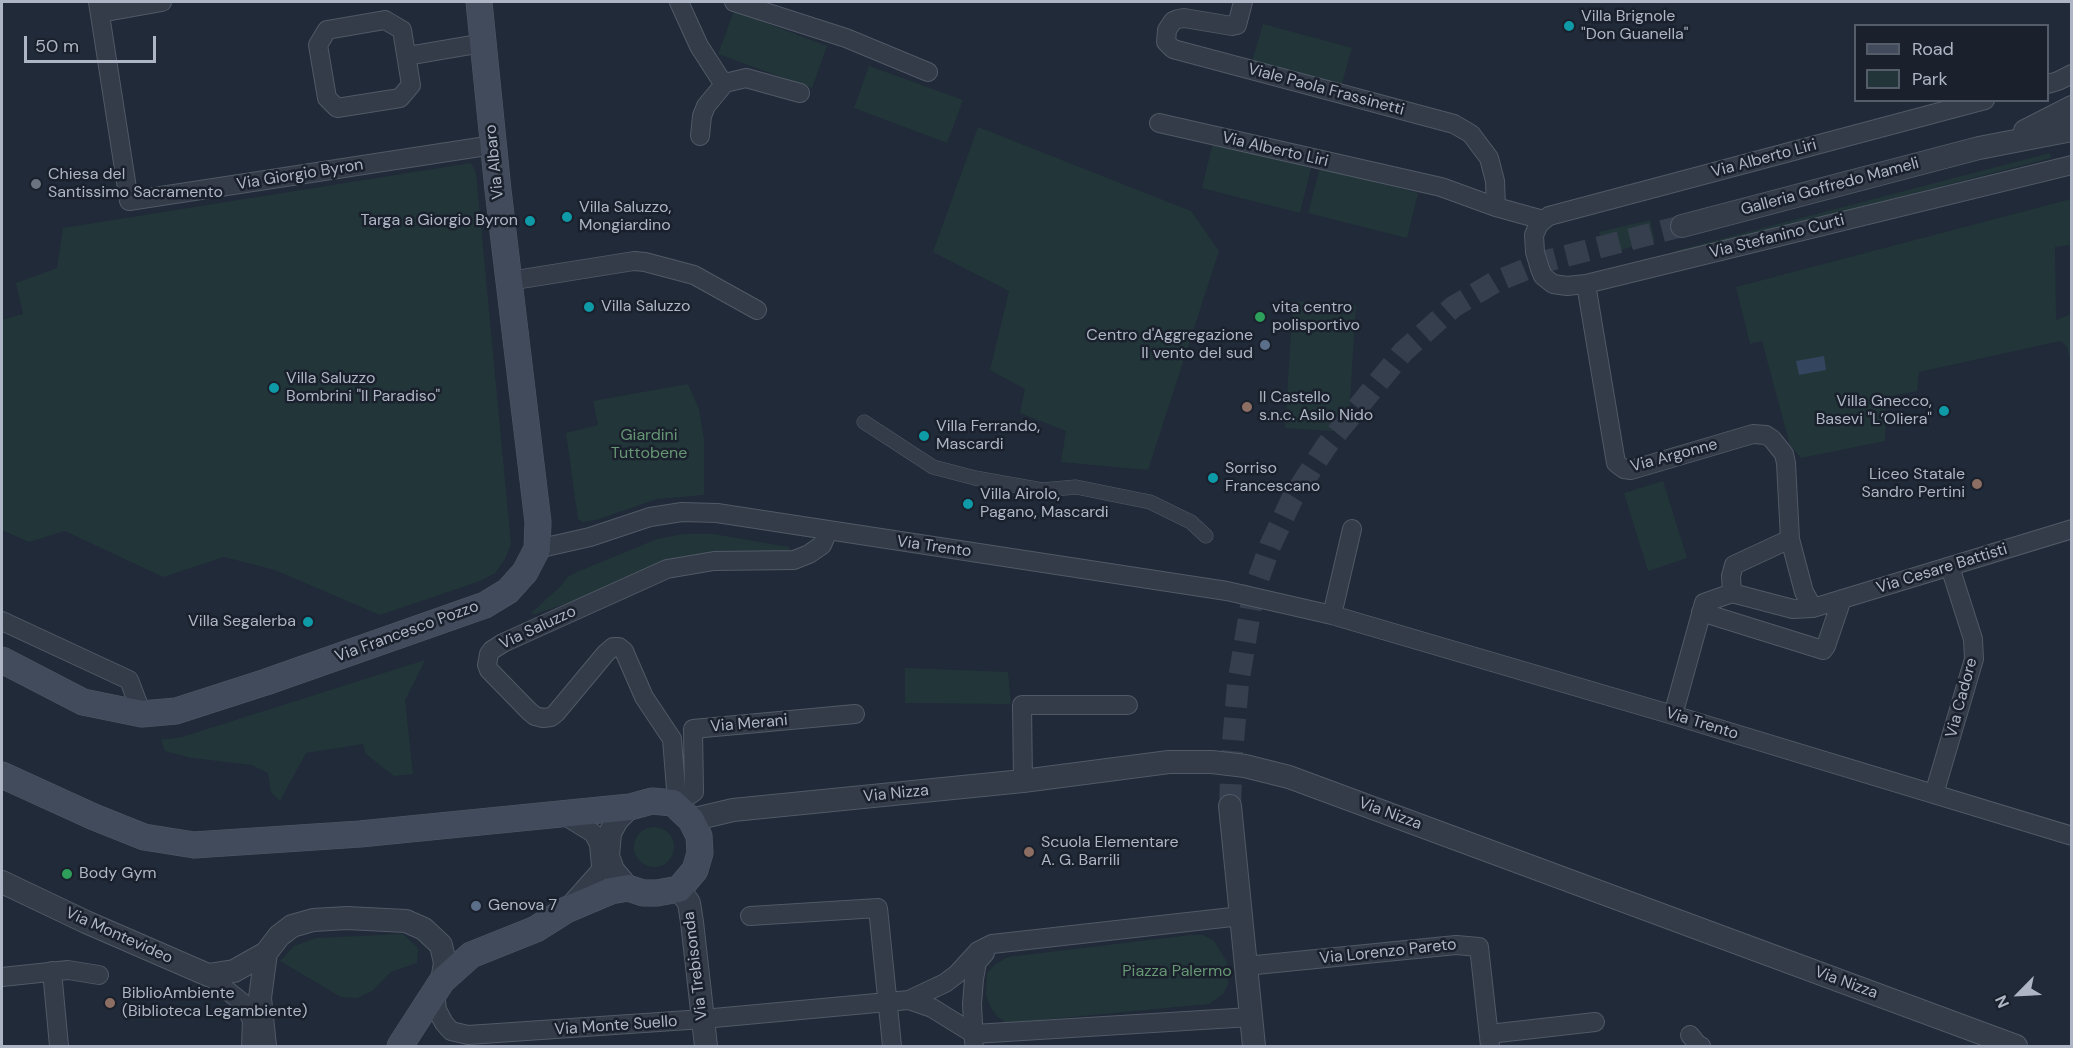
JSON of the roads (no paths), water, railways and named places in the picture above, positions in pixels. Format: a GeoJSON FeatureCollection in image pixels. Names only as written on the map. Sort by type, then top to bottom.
{"type":"FeatureCollection","features":[{"type":"Feature","properties":{"kind":"main road","name":"Via Albaro"},"geometry":{"type":"LineString","coordinates":[[479,2],[493,145],[510,281]]}},
{"type":"Feature","properties":{"kind":"main road","name":"Via Francesco Pozzo"},"geometry":{"type":"LineString","coordinates":[[2,660],[83,702],[142,714],[176,711],[485,605],[508,591],[525,572],[537,549],[538,522],[510,281]]}},
{"type":"Feature","properties":{"kind":"main road"},"geometry":{"type":"LineString","coordinates":[[2,774],[94,817],[144,837],[194,845],[343,835],[630,807],[652,801],[679,809],[699,836],[700,853],[695,870],[679,888],[657,893],[644,893],[628,888],[611,891],[566,910],[536,930],[471,954],[439,987],[400,1047]]}},
{"type":"Feature","properties":{"kind":"street"},"geometry":{"type":"LineString","coordinates":[[99,7],[162,2]]}},
{"type":"Feature","properties":{"kind":"street"},"geometry":{"type":"LineString","coordinates":[[679,2],[699,46],[725,83]]}},
{"type":"Feature","properties":{"kind":"street"},"geometry":{"type":"LineString","coordinates":[[734,2],[846,38],[928,72]]}},
{"type":"Feature","properties":{"kind":"street","name":"Viale Paola Frassinetti"},"geometry":{"type":"LineString","coordinates":[[1243,2],[1237,25],[1178,19],[1173,21],[1167,30],[1166,42],[1173,49],[1454,124],[1471,134],[1489,158],[1495,181],[1496,207]]}},
{"type":"Feature","properties":{"kind":"street","name":"Via Giorgio Byron"},"geometry":{"type":"LineString","coordinates":[[99,7],[129,201],[493,145]]}},
{"type":"Feature","properties":{"kind":"street"},"geometry":{"type":"LineString","coordinates":[[385,20],[402,30],[407,56],[411,85],[400,98],[338,108],[327,98],[318,45],[327,30],[385,20]]}},
{"type":"Feature","properties":{"kind":"street"},"geometry":{"type":"LineString","coordinates":[[407,56],[483,42]]}},
{"type":"Feature","properties":{"kind":"street"},"geometry":{"type":"LineString","coordinates":[[700,136],[702,116],[706,106],[725,83],[746,78],[800,93]]}},
{"type":"Feature","properties":{"kind":"street","name":"Via Alberto Liri"},"geometry":{"type":"LineString","coordinates":[[1543,220],[1573,209],[1977,102]]}},
{"type":"Feature","properties":{"kind":"street"},"geometry":{"type":"LineString","coordinates":[[1979,148],[2033,127],[2072,107]]}},
{"type":"Feature","properties":{"kind":"street","name":"Via Alberto Liri"},"geometry":{"type":"LineString","coordinates":[[1159,123],[1441,187],[1496,207]]}},
{"type":"Feature","properties":{"kind":"street"},"geometry":{"type":"LineString","coordinates":[[1979,148],[2072,130]]}},
{"type":"Feature","properties":{"kind":"street","name":"Galleria Goffredo Mameli"},"geometry":{"type":"LineString","coordinates":[[1682,226],[1979,148]]}},
{"type":"Feature","properties":{"kind":"street","name":"Via Stefanino Curti"},"geometry":{"type":"LineString","coordinates":[[1543,220],[1536,229],[1534,243],[1543,276],[1553,284],[1560,286],[1586,284],[2072,165]]}},
{"type":"Feature","properties":{"kind":"street"},"geometry":{"type":"LineString","coordinates":[[1496,207],[1543,220]]}},
{"type":"Feature","properties":{"kind":"street"},"geometry":{"type":"LineString","coordinates":[[510,281],[634,261],[645,262],[694,275],[757,310]]}},
{"type":"Feature","properties":{"kind":"street","name":"Via Argonne"},"geometry":{"type":"LineString","coordinates":[[1586,284],[1616,463],[1624,469],[1631,470],[1753,434],[1766,435],[1778,444],[1786,463],[1790,539]]}},
{"type":"Feature","properties":{"kind":"street"},"geometry":{"type":"LineString","coordinates":[[864,422],[933,467],[975,478],[1042,490],[1076,487],[1150,502],[1191,522],[1206,536]]}},
{"type":"Feature","properties":{"kind":"street","name":"Via Trento"},"geometry":{"type":"LineString","coordinates":[[537,549],[590,537],[650,517],[682,512],[717,513],[1227,591],[1332,615],[2072,836]]}},
{"type":"Feature","properties":{"kind":"street"},"geometry":{"type":"LineString","coordinates":[[1332,615],[1352,529]]}},
{"type":"Feature","properties":{"kind":"street","name":"Via Cesare Battisti"},"geometry":{"type":"LineString","coordinates":[[1812,608],[2072,529]]}},
{"type":"Feature","properties":{"kind":"street","name":"Via Saluzzo"},"geometry":{"type":"LineString","coordinates":[[679,809],[672,739],[644,697],[624,651],[613,646],[556,713],[547,718],[535,716],[489,670],[487,665],[489,654],[497,646],[667,569],[714,561],[794,560],[822,545],[828,531]]}},
{"type":"Feature","properties":{"kind":"street"},"geometry":{"type":"LineString","coordinates":[[1673,715],[1704,603],[1731,584],[1734,565],[1790,539],[1804,592],[1812,608],[1793,609],[1731,584]]}},
{"type":"Feature","properties":{"kind":"street","name":"Via Cadore"},"geometry":{"type":"LineString","coordinates":[[1934,794],[1974,659],[1973,639],[1950,567]]}},
{"type":"Feature","properties":{"kind":"street"},"geometry":{"type":"LineString","coordinates":[[1701,612],[1823,650],[1842,599]]}},
{"type":"Feature","properties":{"kind":"street"},"geometry":{"type":"LineString","coordinates":[[2,621],[129,680],[142,714]]}},
{"type":"Feature","properties":{"kind":"street"},"geometry":{"type":"LineString","coordinates":[[1023,781],[1022,705],[1128,705]]}},
{"type":"Feature","properties":{"kind":"street","name":"Via Merani"},"geometry":{"type":"LineString","coordinates":[[679,809],[694,792],[693,729],[855,714]]}},
{"type":"Feature","properties":{"kind":"street","name":"Via Nizza"},"geometry":{"type":"LineString","coordinates":[[679,809],[733,810],[1023,781],[1132,766],[1190,761],[1245,766],[1289,777],[2016,1047]]}},
{"type":"Feature","properties":{"kind":"street"},"geometry":{"type":"LineString","coordinates":[[1230,806],[1254,1047]]}},
{"type":"Feature","properties":{"kind":"street"},"geometry":{"type":"LineString","coordinates":[[566,910],[605,863],[610,833],[617,820],[630,807]]}},
{"type":"Feature","properties":{"kind":"street"},"geometry":{"type":"LineString","coordinates":[[570,812],[608,827],[610,833]]}},
{"type":"Feature","properties":{"kind":"street"},"geometry":{"type":"LineString","coordinates":[[570,812],[593,833],[605,863],[628,888]]}},
{"type":"Feature","properties":{"kind":"street","name":"Via Montevideo"},"geometry":{"type":"LineString","coordinates":[[2,882],[86,922],[208,975]]}},
{"type":"Feature","properties":{"kind":"street","name":"Via Trebisonda"},"geometry":{"type":"LineString","coordinates":[[679,888],[689,903],[691,913],[706,1047]]}},
{"type":"Feature","properties":{"kind":"street"},"geometry":{"type":"LineString","coordinates":[[750,916],[878,908],[892,1047]]}},
{"type":"Feature","properties":{"kind":"street"},"geometry":{"type":"LineString","coordinates":[[888,1003],[909,1000],[945,982],[957,974],[978,951],[992,944],[1241,916]]}},
{"type":"Feature","properties":{"kind":"street"},"geometry":{"type":"LineString","coordinates":[[208,975],[222,974],[239,968],[266,952],[279,936],[292,926],[313,920],[347,918],[406,921],[424,929],[441,945],[471,954]]}},
{"type":"Feature","properties":{"kind":"street"},"geometry":{"type":"LineString","coordinates":[[974,1040],[972,1004],[977,962],[992,944]]}},
{"type":"Feature","properties":{"kind":"street"},"geometry":{"type":"LineString","coordinates":[[439,987],[445,963],[441,945]]}},
{"type":"Feature","properties":{"kind":"street","name":"Via Lorenzo Pareto"},"geometry":{"type":"LineString","coordinates":[[1246,966],[1456,945],[1479,947],[1489,1040],[1595,1022]]}},
{"type":"Feature","properties":{"kind":"street"},"geometry":{"type":"LineString","coordinates":[[265,1047],[260,998],[266,952]]}},
{"type":"Feature","properties":{"kind":"street"},"geometry":{"type":"LineString","coordinates":[[2,977],[68,970],[99,975]]}},
{"type":"Feature","properties":{"kind":"street"},"geometry":{"type":"LineString","coordinates":[[52,971],[59,1047]]}},
{"type":"Feature","properties":{"kind":"street"},"geometry":{"type":"LineString","coordinates":[[208,975],[244,1004],[252,1020],[251,1047]]}},
{"type":"Feature","properties":{"kind":"street","name":"Via Monte Suello"},"geometry":{"type":"LineString","coordinates":[[439,987],[437,1010],[451,1031],[474,1035],[888,1003]]}},
{"type":"Feature","properties":{"kind":"street"},"geometry":{"type":"LineString","coordinates":[[909,1000],[932,1008],[974,1040],[1251,1017]]}},
{"type":"Feature","properties":{"kind":"water"},"geometry":{"type":"Polygon","coordinates":[[[1824,356],[1826,370],[1799,375],[1796,361],[1824,356]]]}},
{"type":"Feature","properties":{"kind":"tunnel"},"geometry":{"type":"LineString","coordinates":[[1230,806],[1238,684],[1253,594],[1270,546],[1292,499],[1327,445],[1403,352],[1453,307],[1495,282],[1546,261],[1682,226]]}},
{"type":"Feature","properties":{"kind":"place","name":"Villa Brignole \"Don Guanella\""},"geometry":{"type":"Point","coordinates":[1569,26]}},
{"type":"Feature","properties":{"kind":"place","name":"Chiesa del Santissimo Sacramento"},"geometry":{"type":"Point","coordinates":[36,184]}},
{"type":"Feature","properties":{"kind":"place","name":"Villa Saluzzo, Mongiardino"},"geometry":{"type":"Point","coordinates":[567,217]}},
{"type":"Feature","properties":{"kind":"place","name":"Targa a Giorgio Byron"},"geometry":{"type":"Point","coordinates":[530,221]}},
{"type":"Feature","properties":{"kind":"place","name":"Villa Saluzzo"},"geometry":{"type":"Point","coordinates":[589,307]}},
{"type":"Feature","properties":{"kind":"place","name":"vita centro polisportivo"},"geometry":{"type":"Point","coordinates":[1260,317]}},
{"type":"Feature","properties":{"kind":"place","name":"Centro d'Aggregazione Il vento del sud"},"geometry":{"type":"Point","coordinates":[1265,345]}},
{"type":"Feature","properties":{"kind":"place","name":"Villa Saluzzo Bombrini \"Il Paradiso\""},"geometry":{"type":"Point","coordinates":[274,388]}},
{"type":"Feature","properties":{"kind":"place","name":"Il Castello s.n.c. Asilo Nido"},"geometry":{"type":"Point","coordinates":[1247,407]}},
{"type":"Feature","properties":{"kind":"place","name":"Villa Gnecco, Basevi \"L’Oliera\""},"geometry":{"type":"Point","coordinates":[1944,411]}},
{"type":"Feature","properties":{"kind":"place","name":"Villa Ferrando, Mascardi"},"geometry":{"type":"Point","coordinates":[924,436]}},
{"type":"Feature","properties":{"kind":"place","name":"Sorriso Francescano"},"geometry":{"type":"Point","coordinates":[1213,478]}},
{"type":"Feature","properties":{"kind":"place","name":"Liceo Statale Sandro Pertini"},"geometry":{"type":"Point","coordinates":[1977,484]}},
{"type":"Feature","properties":{"kind":"place","name":"Villa Airolo, Pagano, Mascardi"},"geometry":{"type":"Point","coordinates":[968,504]}},
{"type":"Feature","properties":{"kind":"place","name":"Villa Segalerba"},"geometry":{"type":"Point","coordinates":[308,622]}},
{"type":"Feature","properties":{"kind":"place","name":"Scuola Elementare A. G. Barrili"},"geometry":{"type":"Point","coordinates":[1029,852]}},
{"type":"Feature","properties":{"kind":"place","name":"Body Gym"},"geometry":{"type":"Point","coordinates":[67,874]}},
{"type":"Feature","properties":{"kind":"place","name":"Genova 7"},"geometry":{"type":"Point","coordinates":[476,906]}},
{"type":"Feature","properties":{"kind":"place","name":"BiblioAmbiente (Biblioteca Legambiente)"},"geometry":{"type":"Point","coordinates":[110,1003]}},
{"type":"Feature","properties":{"kind":"park label","name":"Giardini Tuttobene"},"geometry":{"type":"Point","coordinates":[649,445]}},
{"type":"Feature","properties":{"kind":"park label","name":"Piazza Palermo"},"geometry":{"type":"Point","coordinates":[1177,972]}}]}
